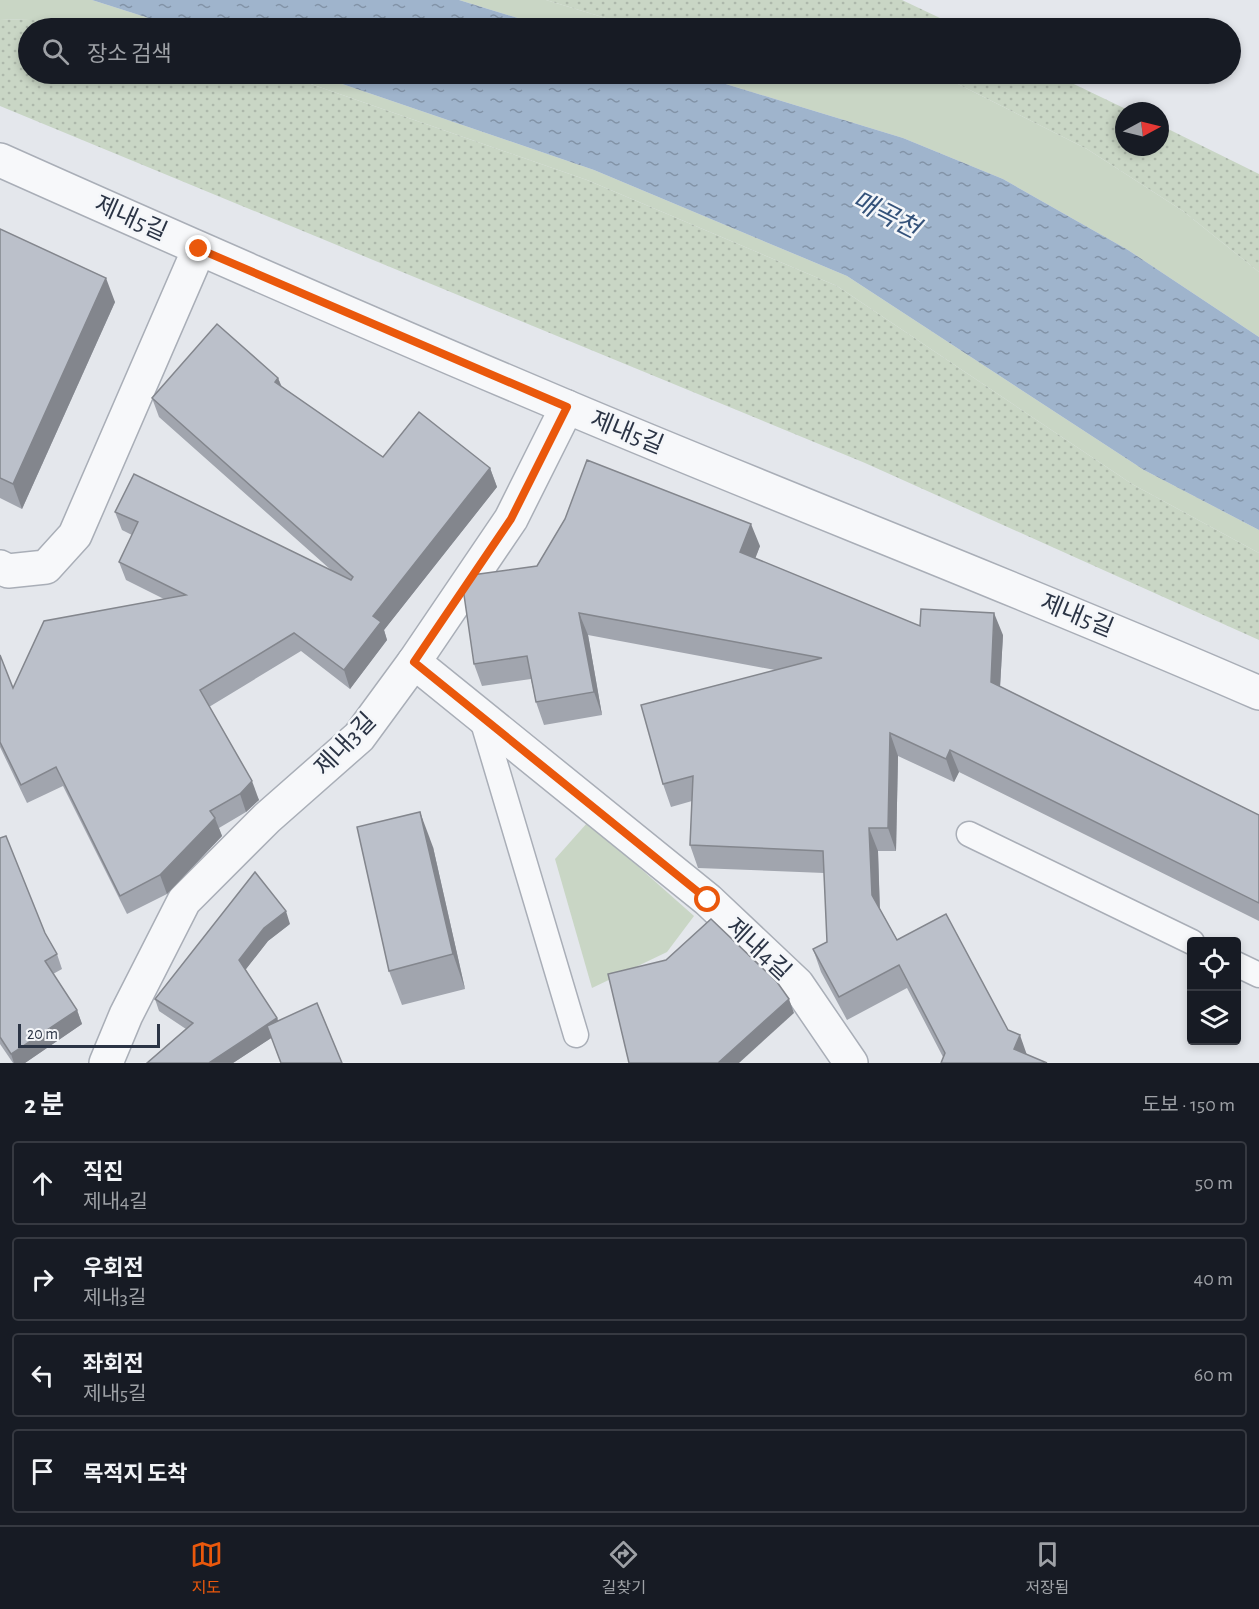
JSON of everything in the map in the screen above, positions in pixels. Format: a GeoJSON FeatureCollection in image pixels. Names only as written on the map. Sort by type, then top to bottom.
{"type":"FeatureCollection","features":[{"type":"Feature","properties":{"kind":"street","name":"제내5길"},"geometry":{"type":"LineString","coordinates":[[0,160],[199,249],[567,407],[1123,634],[1259,693]]}},
{"type":"Feature","properties":{"kind":"street"},"geometry":{"type":"LineString","coordinates":[[0,567],[8,571],[46,567],[75,535],[199,249]]}},
{"type":"Feature","properties":{"kind":"street","name":"제내3길"},"geometry":{"type":"LineString","coordinates":[[106,1063],[126,1015],[184,901],[267,818],[360,737],[511,519],[567,407]]}},
{"type":"Feature","properties":{"kind":"street","name":"제내4길"},"geometry":{"type":"LineString","coordinates":[[414,662],[708,900],[797,984],[851,1063]]}},
{"type":"Feature","properties":{"kind":"lane"},"geometry":{"type":"LineString","coordinates":[[481,716],[576,1035]]}},
{"type":"Feature","properties":{"kind":"lane"},"geometry":{"type":"LineString","coordinates":[[969,834],[1187,940]]}},
{"type":"Feature","properties":{"kind":"lane"},"geometry":{"type":"LineString","coordinates":[[1241,966],[1259,975]]}},
{"type":"Feature","properties":{"kind":"green space"},"geometry":{"type":"Polygon","coordinates":[[[0,0],[92,0],[149,18],[18,18],[0,19],[0,0]]]}},
{"type":"Feature","properties":{"kind":"green space"},"geometry":{"type":"Polygon","coordinates":[[[459,0],[546,0],[606,18],[518,18],[459,0]]]}},
{"type":"Feature","properties":{"kind":"green space"},"geometry":{"type":"Polygon","coordinates":[[[546,0],[902,0],[940,18],[606,18],[546,0]]]}},
{"type":"Feature","properties":{"kind":"green space"},"geometry":{"type":"Polygon","coordinates":[[[0,19],[18,20],[18,84],[311,84],[587,180],[837,286],[1132,484],[1259,553],[1259,640],[865,463],[0,106],[0,19]]]}},
{"type":"Feature","properties":{"kind":"green space"},"geometry":{"type":"Polygon","coordinates":[[[311,84],[342,84],[594,170],[847,276],[1144,470],[1259,530],[1259,553],[1132,484],[837,286],[587,180],[311,84]]]}},
{"type":"Feature","properties":{"kind":"green space"},"geometry":{"type":"Polygon","coordinates":[[[726,84],[958,84],[1087,149],[1183,211],[1259,272],[1259,337],[1128,250],[1003,179],[903,138],[726,84]]]}},
{"type":"Feature","properties":{"kind":"green space"},"geometry":{"type":"Polygon","coordinates":[[[958,84],[1074,84],[1115,104],[1115,156],[1169,156],[1169,129],[1259,174],[1259,272],[1183,211],[1087,149],[958,84]]]}},
{"type":"Feature","properties":{"kind":"green space"},"geometry":{"type":"Polygon","coordinates":[[[588,822],[694,916],[667,952],[592,988],[555,859],[588,822]]]}},
{"type":"Feature","properties":{"kind":"water"},"geometry":{"type":"Polygon","coordinates":[[[92,0],[459,0],[518,18],[149,18],[92,0]]]}},
{"type":"Feature","properties":{"kind":"water","name":"매곡천"},"geometry":{"type":"Polygon","coordinates":[[[342,84],[726,84],[903,138],[1003,179],[1128,250],[1259,337],[1259,530],[1144,470],[847,276],[594,170],[342,84]]]}},
{"type":"Feature","properties":{"kind":"building"},"geometry":{"type":"Polygon","coordinates":[[[0,229],[106,278],[13,484],[0,478],[0,229]]]}},
{"type":"Feature","properties":{"kind":"building"},"geometry":{"type":"Polygon","coordinates":[[[217,324],[278,378],[275,382],[383,457],[419,412],[490,468],[373,616],[381,622],[344,670],[294,633],[200,690],[252,781],[240,794],[210,811],[215,818],[160,875],[120,896],[56,767],[21,785],[0,742],[0,655],[13,688],[44,621],[186,595],[119,562],[138,522],[115,512],[134,474],[351,580],[353,577],[152,398],[217,324]]]}},
{"type":"Feature","properties":{"kind":"building"},"geometry":{"type":"Polygon","coordinates":[[[587,460],[751,524],[740,552],[920,626],[921,609],[994,613],[991,682],[1259,815],[1259,903],[950,750],[946,759],[890,733],[888,828],[869,828],[872,895],[897,940],[946,914],[1008,1030],[1020,1035],[1014,1049],[1047,1063],[941,1063],[945,1053],[899,965],[839,997],[813,949],[827,942],[823,851],[690,845],[693,776],[663,784],[641,705],[822,658],[579,613],[594,692],[536,702],[527,656],[474,664],[463,588],[472,575],[537,566],[565,519],[587,460]]]}},
{"type":"Feature","properties":{"kind":"building"},"geometry":{"type":"Polygon","coordinates":[[[420,812],[453,954],[389,971],[357,827],[420,812]]]}},
{"type":"Feature","properties":{"kind":"building"},"geometry":{"type":"Polygon","coordinates":[[[6,836],[45,933],[57,954],[45,961],[77,1010],[11,1054],[0,1037],[0,838],[6,836]]]}},
{"type":"Feature","properties":{"kind":"building"},"geometry":{"type":"Polygon","coordinates":[[[255,872],[286,911],[264,928],[239,960],[277,1018],[209,1063],[147,1063],[193,1023],[155,999],[255,872]]]}},
{"type":"Feature","properties":{"kind":"building"},"geometry":{"type":"Polygon","coordinates":[[[711,919],[777,982],[789,999],[718,1063],[629,1063],[608,974],[666,960],[711,919]]]}},
{"type":"Feature","properties":{"kind":"building"},"geometry":{"type":"Polygon","coordinates":[[[317,1003],[342,1063],[281,1063],[267,1026],[317,1003]]]}},
{"type":"Feature","properties":{"kind":"route"},"geometry":{"type":"LineString","coordinates":[[199,249],[567,407],[511,519],[414,662],[708,900]]}}]}
